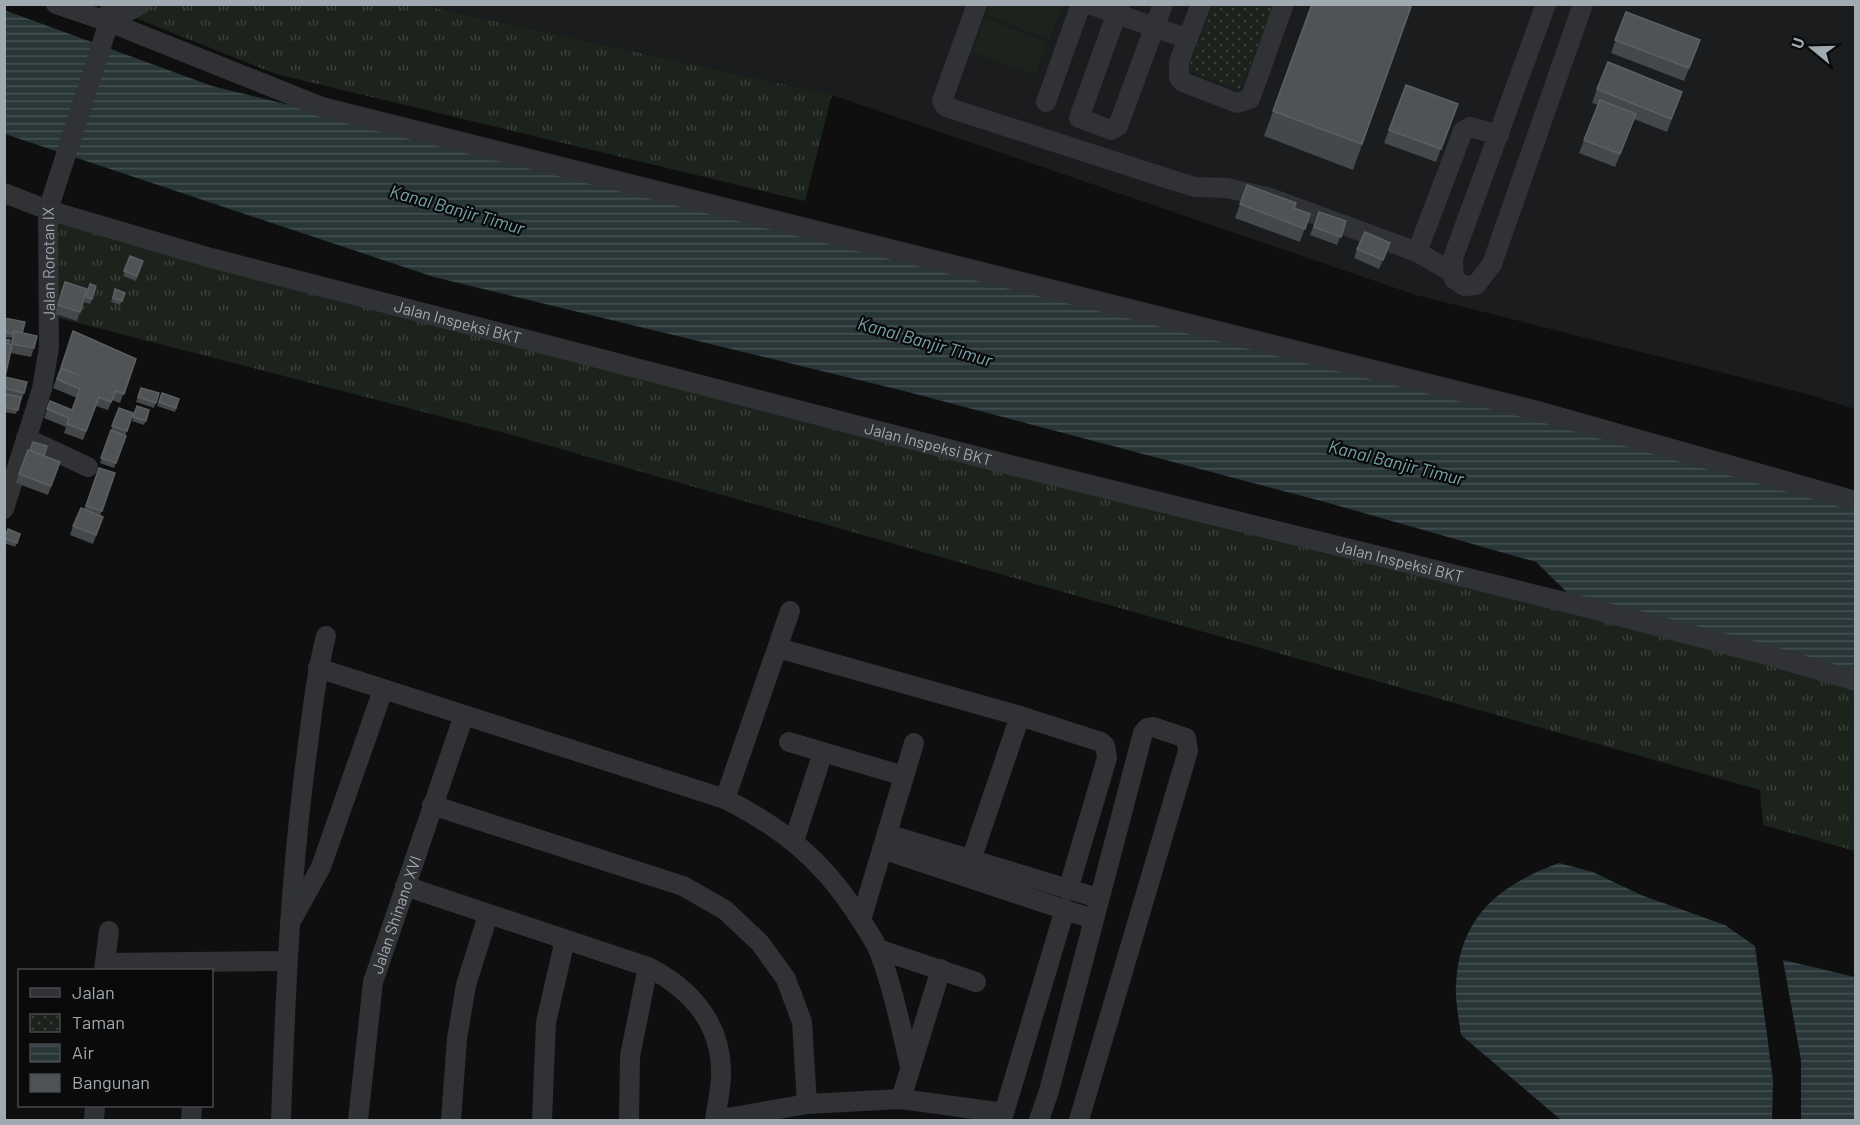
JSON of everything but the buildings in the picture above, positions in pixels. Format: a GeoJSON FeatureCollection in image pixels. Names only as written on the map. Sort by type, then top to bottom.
{"type":"FeatureCollection","features":[{"type":"Feature","properties":{"kind":"street"},"geometry":{"type":"LineString","coordinates":[[56,4],[110,13],[141,4]]}},
{"type":"Feature","properties":{"kind":"street"},"geometry":{"type":"LineString","coordinates":[[83,4],[110,13],[322,107],[1515,405],[1856,501]]}},
{"type":"Feature","properties":{"kind":"street"},"geometry":{"type":"LineString","coordinates":[[977,4],[942,101],[946,107],[1180,183],[1209,189],[1227,188],[1267,197],[1417,252],[1452,272]]}},
{"type":"Feature","properties":{"kind":"street"},"geometry":{"type":"LineString","coordinates":[[1046,102],[1082,4]]}},
{"type":"Feature","properties":{"kind":"street"},"geometry":{"type":"LineString","coordinates":[[1089,4],[1118,9],[1155,27],[1188,39]]}},
{"type":"Feature","properties":{"kind":"street"},"geometry":{"type":"LineString","coordinates":[[1118,9],[1079,118],[1116,129],[1163,4]]}},
{"type":"Feature","properties":{"kind":"street"},"geometry":{"type":"LineString","coordinates":[[1201,4],[1178,68],[1179,78],[1183,82],[1215,94],[1244,102],[1250,99],[1284,4]]}},
{"type":"Feature","properties":{"kind":"street"},"geometry":{"type":"LineString","coordinates":[[1545,5],[1581,11],[1492,264],[1480,282],[1471,286],[1459,284],[1452,272],[1456,248],[1545,5]]}},
{"type":"Feature","properties":{"kind":"street","name":"Jalan Rorotan IX"},"geometry":{"type":"LineString","coordinates":[[4,509],[42,389],[50,347],[50,202],[110,13]]}},
{"type":"Feature","properties":{"kind":"street"},"geometry":{"type":"LineString","coordinates":[[1417,252],[1463,131],[1470,127],[1499,135]]}},
{"type":"Feature","properties":{"kind":"street","name":"Jalan Inspeksi BKT"},"geometry":{"type":"LineString","coordinates":[[4,193],[50,202],[221,260],[656,375],[1581,606],[1856,681]]}},
{"type":"Feature","properties":{"kind":"street"},"geometry":{"type":"LineString","coordinates":[[26,438],[88,467]]}},
{"type":"Feature","properties":{"kind":"street"},"geometry":{"type":"LineString","coordinates":[[725,799],[790,610]]}},
{"type":"Feature","properties":{"kind":"street"},"geometry":{"type":"LineString","coordinates":[[281,1120],[286,961],[294,856],[318,668],[326,636]]}},
{"type":"Feature","properties":{"kind":"street"},"geometry":{"type":"LineString","coordinates":[[778,648],[1020,716],[1096,740],[1105,746],[1107,758],[1061,898],[1004,1113]]}},
{"type":"Feature","properties":{"kind":"street"},"geometry":{"type":"LineString","coordinates":[[318,668],[725,799],[763,817],[794,840],[835,879],[861,920],[878,949],[894,996],[910,1066]]}},
{"type":"Feature","properties":{"kind":"street"},"geometry":{"type":"LineString","coordinates":[[289,926],[318,874],[383,690]]}},
{"type":"Feature","properties":{"kind":"street","name":"Jalan Shinano XVI"},"geometry":{"type":"LineString","coordinates":[[358,1120],[373,982],[464,715]]}},
{"type":"Feature","properties":{"kind":"street"},"geometry":{"type":"LineString","coordinates":[[971,860],[1020,716]]}},
{"type":"Feature","properties":{"kind":"street"},"geometry":{"type":"LineString","coordinates":[[1039,1120],[1049,1091],[1144,730],[1154,727],[1182,735],[1188,741],[1188,751],[1079,1120]]}},
{"type":"Feature","properties":{"kind":"street"},"geometry":{"type":"LineString","coordinates":[[789,742],[904,776]]}},
{"type":"Feature","properties":{"kind":"street"},"geometry":{"type":"LineString","coordinates":[[861,920],[914,743]]}},
{"type":"Feature","properties":{"kind":"street"},"geometry":{"type":"LineString","coordinates":[[794,840],[823,752]]}},
{"type":"Feature","properties":{"kind":"street"},"geometry":{"type":"LineString","coordinates":[[432,805],[683,886],[725,910],[760,943],[786,979],[802,1022],[807,1104]]}},
{"type":"Feature","properties":{"kind":"street"},"geometry":{"type":"LineString","coordinates":[[885,842],[971,860],[1061,898],[1093,919]]}},
{"type":"Feature","properties":{"kind":"street"},"geometry":{"type":"LineString","coordinates":[[885,842],[1061,898],[1098,898]]}},
{"type":"Feature","properties":{"kind":"street"},"geometry":{"type":"LineString","coordinates":[[405,886],[648,967],[670,978],[699,1004],[716,1034],[721,1070],[715,1120],[807,1104],[901,1099],[1004,1113],[1031,1120]]}},
{"type":"Feature","properties":{"kind":"street"},"geometry":{"type":"LineString","coordinates":[[451,1120],[457,1039],[466,985],[488,915]]}},
{"type":"Feature","properties":{"kind":"street"},"geometry":{"type":"LineString","coordinates":[[109,930],[105,967],[197,967],[286,961]]}},
{"type":"Feature","properties":{"kind":"street"},"geometry":{"type":"LineString","coordinates":[[542,1120],[546,1022],[565,940]]}},
{"type":"Feature","properties":{"kind":"street"},"geometry":{"type":"LineString","coordinates":[[878,949],[976,982]]}},
{"type":"Feature","properties":{"kind":"street"},"geometry":{"type":"LineString","coordinates":[[629,1120],[630,1056],[648,967]]}},
{"type":"Feature","properties":{"kind":"street"},"geometry":{"type":"LineString","coordinates":[[901,1099],[941,969]]}},
{"type":"Feature","properties":{"kind":"shaded area"},"geometry":{"type":"Polygon","coordinates":[[[421,5],[1855,5],[1855,409],[1807,394],[1416,295],[832,95],[421,5]]]}},
{"type":"Feature","properties":{"kind":"green space"},"geometry":{"type":"Polygon","coordinates":[[[103,5],[421,5],[832,95],[805,201],[276,74],[103,5]]]}},
{"type":"Feature","properties":{"kind":"green space"},"geometry":{"type":"Polygon","coordinates":[[[990,5],[1063,5],[1049,40],[986,15],[990,5]]]}},
{"type":"Feature","properties":{"kind":"green space"},"geometry":{"type":"Polygon","coordinates":[[[1213,5],[1274,5],[1240,91],[1188,70],[1213,5]]]}},
{"type":"Feature","properties":{"kind":"green space"},"geometry":{"type":"Polygon","coordinates":[[[985,18],[1048,43],[1035,75],[972,52],[985,18]]]}},
{"type":"Feature","properties":{"kind":"green space"},"geometry":{"type":"Polygon","coordinates":[[[48,210],[1855,681],[1855,851],[1763,825],[1760,790],[501,432],[51,316],[48,210]]]}},
{"type":"Feature","properties":{"kind":"water","name":"Kanal Banjir Timur"},"geometry":{"type":"Polygon","coordinates":[[[4,10],[212,86],[1264,344],[1855,504],[1855,681],[1581,606],[1536,562],[1325,502],[904,391],[434,277],[5,134],[4,10]]]}},
{"type":"Feature","properties":{"kind":"water"},"geometry":{"type":"Polygon","coordinates":[[[1559,863],[1593,872],[1641,895],[1725,925],[1755,946],[1773,1080],[1772,1120],[1561,1120],[1461,1035],[1456,984],[1465,939],[1475,921],[1487,906],[1519,881],[1559,863]]]}},
{"type":"Feature","properties":{"kind":"water"},"geometry":{"type":"Polygon","coordinates":[[[1783,960],[1855,977],[1855,1120],[1801,1120],[1801,1060],[1783,960]]]}}]}
